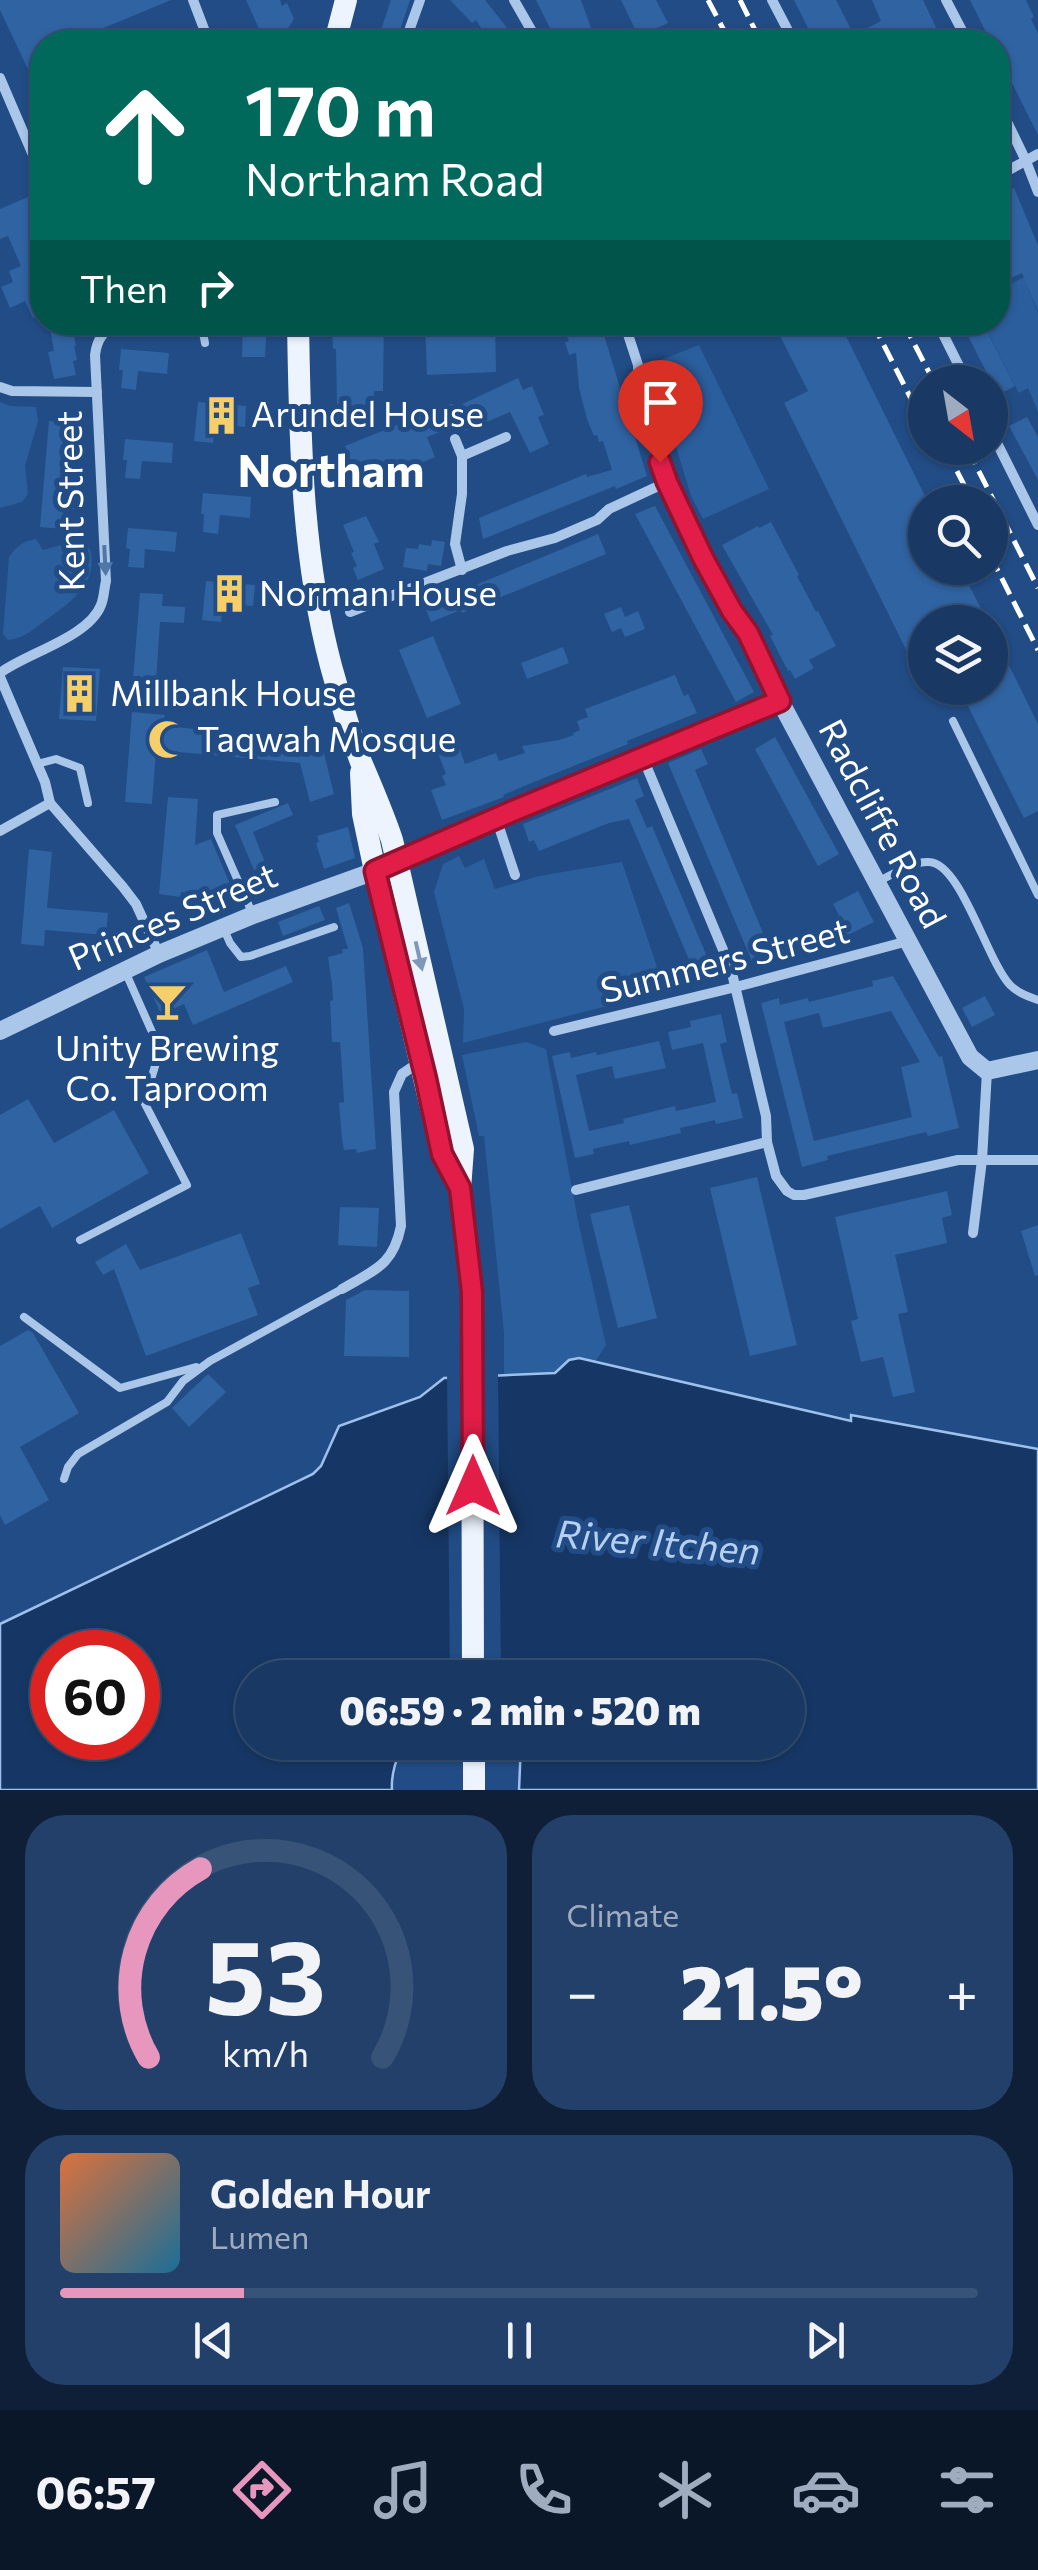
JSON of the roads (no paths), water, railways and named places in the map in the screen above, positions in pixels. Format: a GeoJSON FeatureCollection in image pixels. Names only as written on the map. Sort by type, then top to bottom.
{"type":"FeatureCollection","features":[{"type":"Feature","properties":{"kind":"main road"},"geometry":{"type":"LineString","coordinates":[[338,30],[346,0]]}},
{"type":"Feature","properties":{"kind":"main road"},"geometry":{"type":"LineString","coordinates":[[298,335],[300,445],[316,604],[360,760],[383,810],[386,866],[432,1056],[442,1154],[460,1188],[472,1292],[474,1660]]}},
{"type":"Feature","properties":{"kind":"main road"},"geometry":{"type":"LineString","coordinates":[[474,1760],[474,1790]]}},
{"type":"Feature","properties":{"kind":"street"},"geometry":{"type":"LineString","coordinates":[[193,0],[204,30]]}},
{"type":"Feature","properties":{"kind":"street"},"geometry":{"type":"LineString","coordinates":[[409,30],[420,0]]}},
{"type":"Feature","properties":{"kind":"street"},"geometry":{"type":"LineString","coordinates":[[514,0],[531,30]]}},
{"type":"Feature","properties":{"kind":"street"},"geometry":{"type":"LineString","coordinates":[[772,0],[788,30]]}},
{"type":"Feature","properties":{"kind":"street"},"geometry":{"type":"LineString","coordinates":[[946,0],[962,30]]}},
{"type":"Feature","properties":{"kind":"street"},"geometry":{"type":"LineString","coordinates":[[0,78],[30,148]]}},
{"type":"Feature","properties":{"kind":"street"},"geometry":{"type":"LineString","coordinates":[[1010,127],[1038,192]]}},
{"type":"Feature","properties":{"kind":"street"},"geometry":{"type":"LineString","coordinates":[[1010,169],[1038,154]]}},
{"type":"Feature","properties":{"kind":"street","name":"Kent Street"},"geometry":{"type":"LineString","coordinates":[[0,675],[18,660],[89,623],[100,608],[106,581],[96,344],[102,335]]}},
{"type":"Feature","properties":{"kind":"street","name":"Radcliffe Road"},"geometry":{"type":"LineString","coordinates":[[628,335],[638,364],[639,389],[667,482],[724,598],[748,633],[780,701],[962,1044],[987,1072]]}},
{"type":"Feature","properties":{"kind":"street"},"geometry":{"type":"LineString","coordinates":[[943,335],[958,365]]}},
{"type":"Feature","properties":{"kind":"street","name":"Kent Street"},"geometry":{"type":"LineString","coordinates":[[0,387],[96,392]]}},
{"type":"Feature","properties":{"kind":"street"},"geometry":{"type":"LineString","coordinates":[[462,456],[506,437]]}},
{"type":"Feature","properties":{"kind":"street"},"geometry":{"type":"LineString","coordinates":[[455,440],[462,456],[462,494],[455,544],[462,570]]}},
{"type":"Feature","properties":{"kind":"street"},"geometry":{"type":"LineString","coordinates":[[1008,465],[1038,525]]}},
{"type":"Feature","properties":{"kind":"street"},"geometry":{"type":"LineString","coordinates":[[350,612],[507,552],[555,538],[667,482]]}},
{"type":"Feature","properties":{"kind":"street"},"geometry":{"type":"LineString","coordinates":[[0,675],[38,764],[50,803],[124,886],[160,954]]}},
{"type":"Feature","properties":{"kind":"street","name":"Princes Street"},"geometry":{"type":"LineString","coordinates":[[0,1032],[160,954],[386,866],[780,701]]}},
{"type":"Feature","properties":{"kind":"street"},"geometry":{"type":"LineString","coordinates":[[642,758],[731,969],[766,1116],[767,1142],[780,1184],[794,1195],[804,1195],[958,1160],[1038,1160]]}},
{"type":"Feature","properties":{"kind":"street"},"geometry":{"type":"LineString","coordinates":[[0,831],[50,803]]}},
{"type":"Feature","properties":{"kind":"street"},"geometry":{"type":"LineString","coordinates":[[496,818],[515,876]]}},
{"type":"Feature","properties":{"kind":"street","name":"Summers Street"},"geometry":{"type":"LineString","coordinates":[[554,1031],[908,942]]}},
{"type":"Feature","properties":{"kind":"street"},"geometry":{"type":"LineString","coordinates":[[342,1289],[379,1268],[398,1242],[401,1226],[394,1092],[402,1074],[432,1056]]}},
{"type":"Feature","properties":{"kind":"street"},"geometry":{"type":"LineString","coordinates":[[973,1233],[987,1072],[1038,1060]]}},
{"type":"Feature","properties":{"kind":"street"},"geometry":{"type":"LineString","coordinates":[[576,1190],[767,1142]]}},
{"type":"Feature","properties":{"kind":"lane"},"geometry":{"type":"LineString","coordinates":[[203,335],[204,343]]}},
{"type":"Feature","properties":{"kind":"lane"},"geometry":{"type":"LineString","coordinates":[[953,721],[1038,895]]}},
{"type":"Feature","properties":{"kind":"lane"},"geometry":{"type":"LineString","coordinates":[[38,764],[56,759],[80,768],[88,803]]}},
{"type":"Feature","properties":{"kind":"lane"},"geometry":{"type":"LineString","coordinates":[[253,915],[218,833],[217,815],[275,802]]}},
{"type":"Feature","properties":{"kind":"lane"},"geometry":{"type":"LineString","coordinates":[[877,882],[925,862],[942,865],[956,883],[1004,976],[1022,994],[1038,1000]]}},
{"type":"Feature","properties":{"kind":"lane"},"geometry":{"type":"LineString","coordinates":[[223,928],[241,957],[334,927]]}},
{"type":"Feature","properties":{"kind":"lane"},"geometry":{"type":"LineString","coordinates":[[80,1240],[187,1185],[144,1102],[163,1054],[124,971]]}},
{"type":"Feature","properties":{"kind":"lane"},"geometry":{"type":"LineString","coordinates":[[64,1479],[78,1454],[167,1402],[183,1381],[210,1362],[342,1289]]}},
{"type":"Feature","properties":{"kind":"lane"},"geometry":{"type":"LineString","coordinates":[[24,1318],[120,1388],[210,1362]]}},
{"type":"Feature","properties":{"kind":"water","name":"River Itchen"},"geometry":{"type":"Polygon","coordinates":[[[579,1358],[851,1421],[851,1415],[1038,1449],[1038,1790],[519,1790],[520,1760],[805,1760],[805,1660],[235,1660],[235,1760],[397,1760],[392,1790],[0,1790],[0,1624],[313,1474],[321,1466],[339,1426],[420,1397],[444,1378],[555,1373],[569,1360],[579,1358]]]}},
{"type":"Feature","properties":{"kind":"railway"},"geometry":{"type":"LineString","coordinates":[[708,0],[724,30]]}},
{"type":"Feature","properties":{"kind":"railway"},"geometry":{"type":"LineString","coordinates":[[740,0],[755,30]]}},
{"type":"Feature","properties":{"kind":"railway"},"geometry":{"type":"LineString","coordinates":[[879,335],[908,393]]}},
{"type":"Feature","properties":{"kind":"railway"},"geometry":{"type":"LineString","coordinates":[[910,335],[925,365]]}},
{"type":"Feature","properties":{"kind":"railway"},"geometry":{"type":"LineString","coordinates":[[954,465],[964,485]]}},
{"type":"Feature","properties":{"kind":"railway"},"geometry":{"type":"LineString","coordinates":[[976,465],[1038,588]]}},
{"type":"Feature","properties":{"kind":"railway"},"geometry":{"type":"LineString","coordinates":[[1005,585],[1038,650]]}},
{"type":"Feature","properties":{"kind":"place","name":"Arundel House"},"geometry":{"type":"Point","coordinates":[221,415]}},
{"type":"Feature","properties":{"kind":"place","name":"Norman House"},"geometry":{"type":"Point","coordinates":[229,594]}},
{"type":"Feature","properties":{"kind":"place","name":"Millbank House"},"geometry":{"type":"Point","coordinates":[80,694]}},
{"type":"Feature","properties":{"kind":"place","name":"Taqwah Mosque"},"geometry":{"type":"Point","coordinates":[167,740]}},
{"type":"Feature","properties":{"kind":"place","name":"Unity Brewing Co. Taproom"},"geometry":{"type":"Point","coordinates":[167,1002]}},
{"type":"Feature","properties":{"kind":"district","name":"Northam"},"geometry":{"type":"Point","coordinates":[331,471]}}]}
